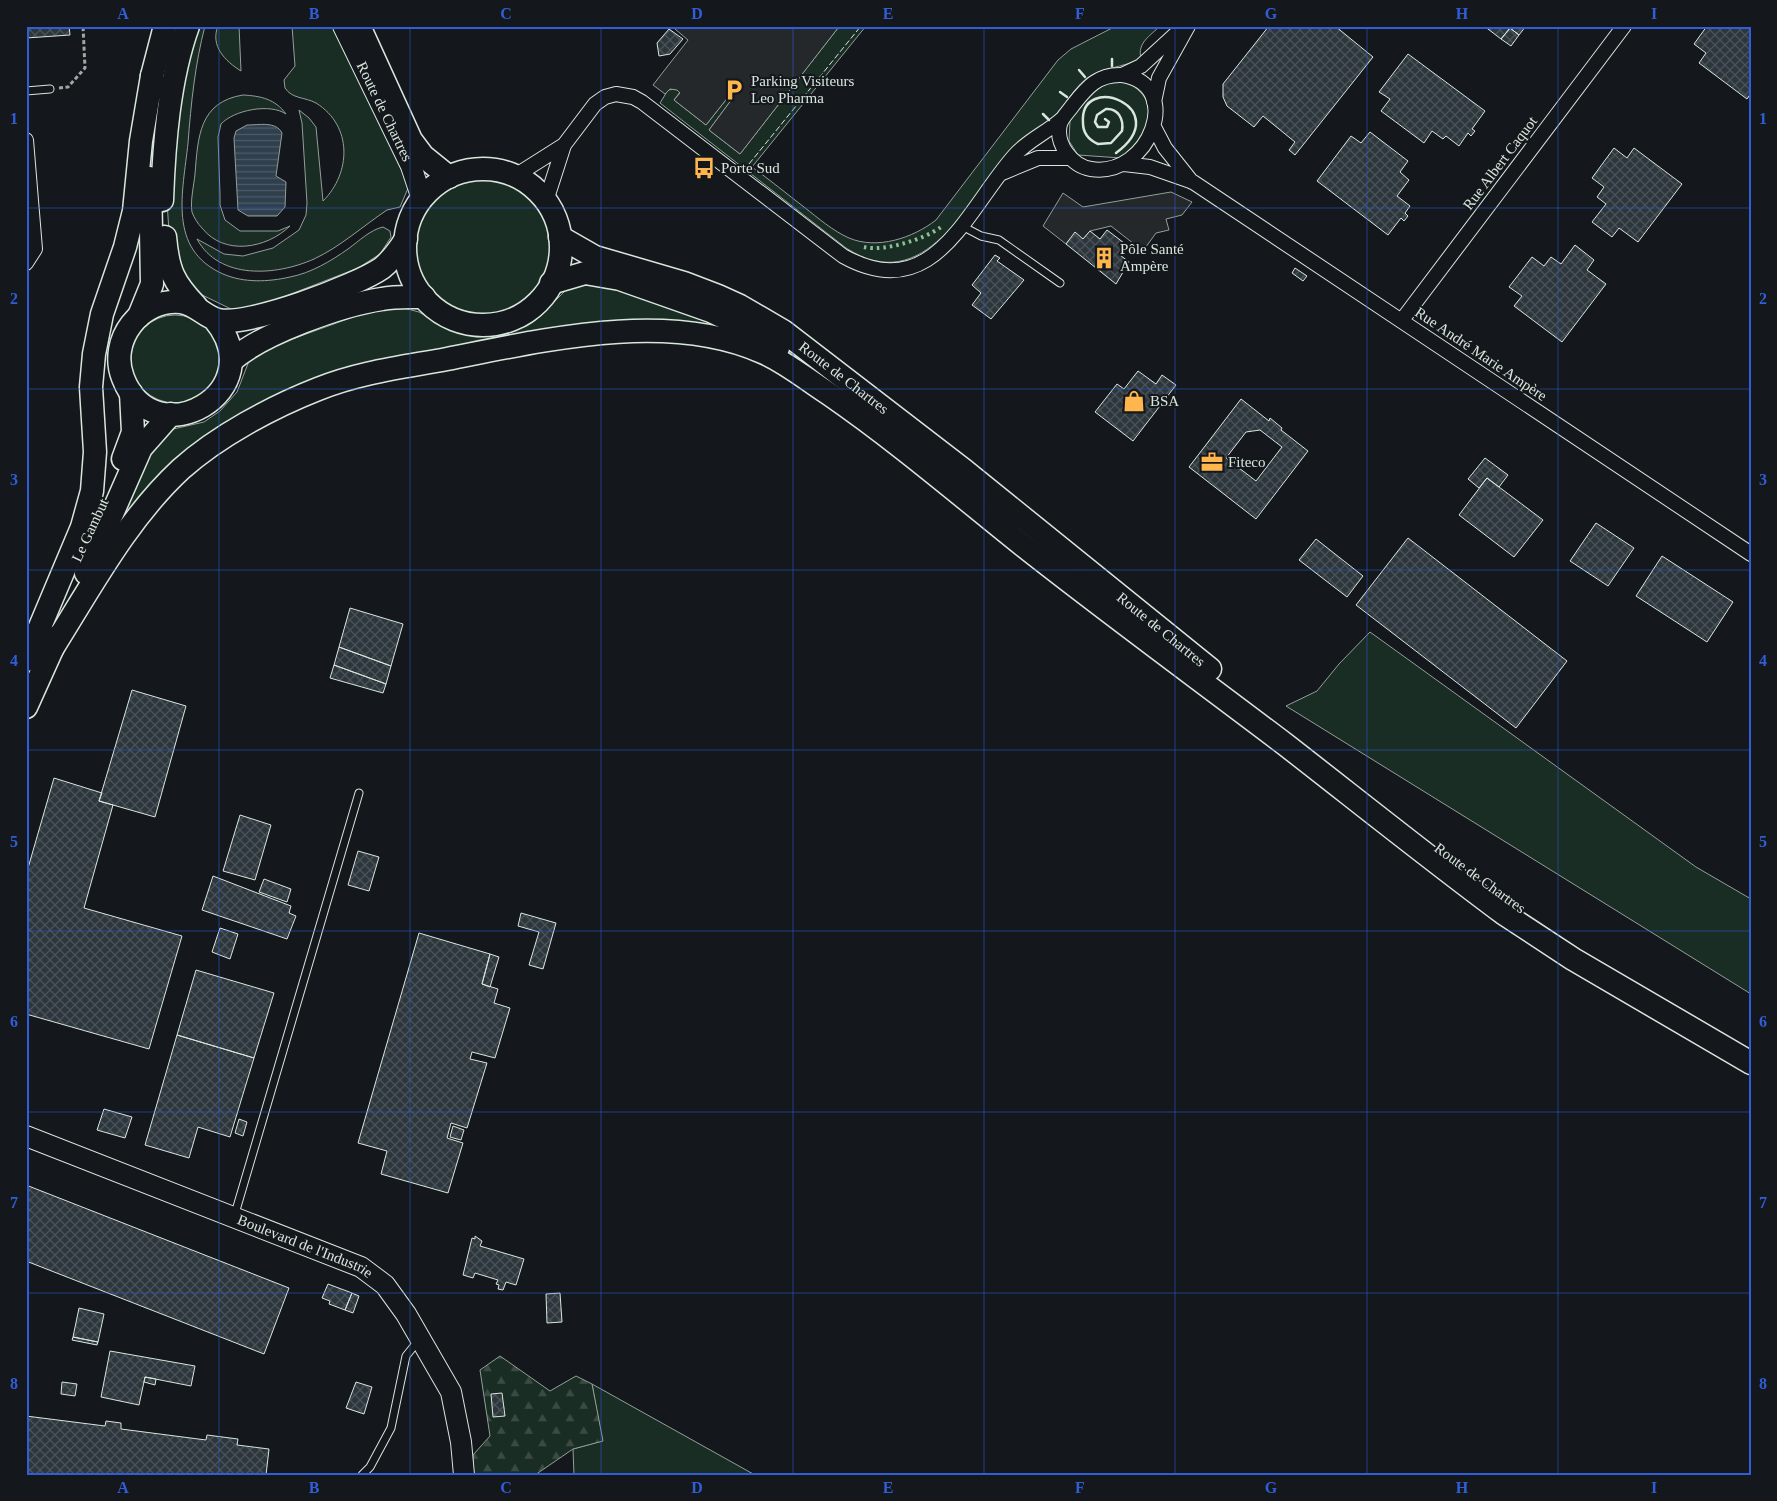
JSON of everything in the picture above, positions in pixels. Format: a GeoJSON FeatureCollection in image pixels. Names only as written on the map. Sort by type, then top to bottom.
{"type":"FeatureCollection","features":[{"type":"Feature","properties":{"kind":"main road"},"geometry":{"type":"LineString","coordinates":[[26,660],[82,527],[92,491],[95,452],[91,387],[94,354],[102,314],[125,247],[134,211],[141,141],[152,76],[165,26]]}},
{"type":"Feature","properties":{"kind":"main road"},"geometry":{"type":"LineString","coordinates":[[188,26],[183,41],[168,116],[163,156],[162,204],[169,271],[181,291],[196,306],[214,319],[227,338],[231,361],[224,386],[212,400],[198,410],[171,414],[149,409],[131,393],[122,376],[120,348],[127,330],[139,316],[155,306],[173,302],[196,306]]}},
{"type":"Feature","properties":{"kind":"main road","name":"Route de Chartres"},"geometry":{"type":"LineString","coordinates":[[359,26],[411,140],[423,156],[449,177]]}},
{"type":"Feature","properties":{"kind":"main road"},"geometry":{"type":"LineString","coordinates":[[139,316],[152,284],[153,268],[150,196],[152,76]]}},
{"type":"Feature","properties":{"kind":"main road"},"geometry":{"type":"LineString","coordinates":[[482,169],[515,176],[532,187],[546,201],[555,218],[560,237],[559,261],[551,283],[545,294],[526,311],[516,317],[491,324],[472,324],[454,319],[433,306],[413,281],[406,264],[406,239],[411,218],[422,199],[434,186],[449,177],[482,169]]}},
{"type":"Feature","properties":{"kind":"main road","name":"Route de Chartres"},"geometry":{"type":"LineString","coordinates":[[560,237],[595,257],[718,296],[740,306],[783,332],[965,471],[1169,637],[1464,867],[1544,925],[1751,1047]]}},
{"type":"Feature","properties":{"kind":"main road"},"geometry":{"type":"LineString","coordinates":[[214,319],[232,322],[258,317],[357,281],[390,261],[406,239]]}},
{"type":"Feature","properties":{"kind":"main road","name":"Route de Chartres"},"geometry":{"type":"LineString","coordinates":[[551,283],[585,273],[601,274],[711,310],[737,322],[774,345],[854,412]]}},
{"type":"Feature","properties":{"kind":"main road"},"geometry":{"type":"LineString","coordinates":[[231,361],[248,346],[266,337],[341,310],[379,299],[424,297]]}},
{"type":"Feature","properties":{"kind":"main road"},"geometry":{"type":"LineString","coordinates":[[52,649],[110,555],[149,504],[182,468],[233,432],[281,405],[320,388],[360,375],[533,343],[594,335],[662,331],[727,340],[763,352],[780,361],[854,412],[1068,581],[1496,907],[1573,958],[1751,1063]]}},
{"type":"Feature","properties":{"kind":"main road","name":"Le Gambut"},"geometry":{"type":"LineString","coordinates":[[26,660],[60,596],[132,440],[134,425],[131,393]]}},
{"type":"Feature","properties":{"kind":"main road"},"geometry":{"type":"LineString","coordinates":[[26,707],[141,448],[171,414]]}},
{"type":"Feature","properties":{"kind":"street","name":"Route de Chartres"},"geometry":{"type":"LineString","coordinates":[[343,26],[411,166],[422,199]]}},
{"type":"Feature","properties":{"kind":"street"},"geometry":{"type":"LineString","coordinates":[[515,176],[564,145],[596,104],[611,95],[622,94],[642,102],[830,247],[855,263],[893,271],[917,265],[939,252],[962,226],[1022,148],[1063,118],[1094,82],[1105,77],[1122,75],[1150,58],[1184,26]]}},
{"type":"Feature","properties":{"kind":"street"},"geometry":{"type":"LineString","coordinates":[[1063,118],[1060,125],[1060,136],[1070,158],[1076,163],[1092,169],[1107,169],[1124,164],[1138,153],[1154,127],[1154,102],[1159,78],[1188,26]]}},
{"type":"Feature","properties":{"kind":"street","name":"Rue Albert Caquot"},"geometry":{"type":"LineString","coordinates":[[1402,320],[1624,26]]}},
{"type":"Feature","properties":{"kind":"street"},"geometry":{"type":"LineString","coordinates":[[1122,75],[1141,82],[1150,93],[1154,102]]}},
{"type":"Feature","properties":{"kind":"street","name":"Rue André Marie Ampère"},"geometry":{"type":"LineString","coordinates":[[1154,127],[1165,148],[1193,182]]}},
{"type":"Feature","properties":{"kind":"street"},"geometry":{"type":"LineString","coordinates":[[26,140],[35,249],[26,264]]}},
{"type":"Feature","properties":{"kind":"street"},"geometry":{"type":"LineString","coordinates":[[546,201],[564,145]]}},
{"type":"Feature","properties":{"kind":"street"},"geometry":{"type":"LineString","coordinates":[[1002,173],[1038,158],[1070,158]]}},
{"type":"Feature","properties":{"kind":"street","name":"Rue André Marie Ampère"},"geometry":{"type":"LineString","coordinates":[[1124,164],[1150,167],[1193,182],[1751,554]]}},
{"type":"Feature","properties":{"kind":"street","name":"Boulevard de l'Industrie"},"geometry":{"type":"LineString","coordinates":[[26,1136],[361,1267],[384,1285],[420,1339],[451,1392],[461,1442],[464,1475]]}},
{"type":"Feature","properties":{"kind":"lane"},"geometry":{"type":"LineString","coordinates":[[26,90],[50,89]]}},
{"type":"Feature","properties":{"kind":"lane"},"geometry":{"type":"LineString","coordinates":[[962,226],[981,236],[999,240],[1060,283]]}},
{"type":"Feature","properties":{"kind":"lane"},"geometry":{"type":"LineString","coordinates":[[234,1217],[359,793]]}},
{"type":"Feature","properties":{"kind":"lane"},"geometry":{"type":"LineString","coordinates":[[362,1475],[370,1467],[391,1428],[406,1356],[420,1339]]}},
{"type":"Feature","properties":{"kind":"path"},"geometry":{"type":"LineString","coordinates":[[50,89],[68,87],[85,68],[83,26]]}},
{"type":"Feature","properties":{"kind":"green space"},"geometry":{"type":"Polygon","coordinates":[[[196,26],[205,26],[194,84],[182,199],[186,234],[193,250],[205,263],[223,274],[239,279],[256,281],[282,279],[313,270],[328,262],[369,233],[383,227],[390,231],[391,237],[380,254],[358,268],[268,303],[249,308],[231,309],[192,290],[170,248],[167,201],[177,103],[196,26]]]}},
{"type":"Feature","properties":{"kind":"green space"},"geometry":{"type":"Polygon","coordinates":[[[218,26],[239,26],[241,71],[220,52],[216,40],[218,26]]]}},
{"type":"Feature","properties":{"kind":"green space"},"geometry":{"type":"Polygon","coordinates":[[[292,26],[335,26],[409,186],[400,207],[387,210],[314,259],[283,269],[266,271],[234,268],[219,262],[207,252],[197,239],[224,254],[243,256],[273,248],[299,230],[306,215],[307,203],[302,123],[299,110],[316,127],[323,201],[332,190],[343,164],[344,150],[337,124],[316,103],[295,96],[285,88],[284,80],[295,66],[292,26]]]}},
{"type":"Feature","properties":{"kind":"green space"},"geometry":{"type":"Polygon","coordinates":[[[836,26],[866,26],[752,167],[837,232],[849,238],[871,243],[906,237],[936,220],[1058,60],[1071,49],[1116,26],[1160,26],[1143,44],[1140,53],[1141,58],[1134,62],[1099,72],[1086,79],[1049,122],[1010,152],[942,238],[921,253],[899,261],[874,261],[846,248],[660,103],[668,90],[676,89],[680,92],[674,100],[706,125],[729,96],[732,99],[709,130],[740,154],[838,28],[836,26]]]}},
{"type":"Feature","properties":{"kind":"green space"},"geometry":{"type":"Polygon","coordinates":[[[1119,81],[1137,89],[1146,100],[1150,113],[1145,131],[1134,146],[1121,158],[1078,155],[1069,141],[1070,121],[1090,94],[1103,84],[1119,81]]]}},
{"type":"Feature","properties":{"kind":"green space"},"geometry":{"type":"Polygon","coordinates":[[[243,95],[267,99],[286,114],[271,109],[252,110],[234,115],[221,124],[218,137],[220,205],[225,220],[240,231],[278,231],[290,226],[269,240],[245,246],[233,246],[211,237],[196,221],[192,212],[192,198],[198,147],[204,123],[209,113],[217,105],[228,99],[243,95]]]}},
{"type":"Feature","properties":{"kind":"green space"},"geometry":{"type":"Polygon","coordinates":[[[483,178],[509,183],[532,198],[547,221],[552,247],[547,273],[532,296],[509,311],[483,316],[457,311],[434,296],[419,273],[414,247],[419,221],[434,198],[457,183],[483,178]]]}},
{"type":"Feature","properties":{"kind":"green space"},"geometry":{"type":"Polygon","coordinates":[[[589,279],[740,330],[695,329],[315,381],[118,529],[146,451],[169,430],[204,422],[220,411],[237,392],[249,361],[273,346],[364,313],[400,307],[419,312],[449,330],[463,334],[477,337],[503,335],[527,326],[536,320],[568,288],[589,279]]]}},
{"type":"Feature","properties":{"kind":"green space"},"geometry":{"type":"Polygon","coordinates":[[[175,315],[192,318],[200,322],[212,334],[216,342],[219,359],[216,376],[212,384],[200,396],[192,400],[175,403],[158,400],[150,396],[138,384],[134,376],[131,359],[134,342],[138,334],[150,322],[158,318],[175,315]]]}},
{"type":"Feature","properties":{"kind":"green space"},"geometry":{"type":"Polygon","coordinates":[[[1370,632],[1696,867],[1751,899],[1751,994],[1286,706],[1317,691],[1339,664],[1370,632]]]}},
{"type":"Feature","properties":{"kind":"green space"},"geometry":{"type":"Polygon","coordinates":[[[500,1356],[550,1391],[576,1376],[592,1384],[603,1441],[573,1449],[535,1475],[473,1475],[473,1455],[490,1436],[480,1370],[500,1356]]]}},
{"type":"Feature","properties":{"kind":"green space"},"geometry":{"type":"Polygon","coordinates":[[[592,1384],[755,1475],[574,1475],[573,1449],[602,1441],[592,1384]]]}},
{"type":"Feature","properties":{"kind":"shaded area","name":"Parking Visiteurs Leo Pharma"},"geometry":{"type":"Polygon","coordinates":[[[677,26],[836,26],[838,28],[740,154],[709,130],[732,99],[729,96],[706,125],[674,100],[680,93],[677,90],[670,89],[665,94],[653,85],[688,40],[675,29],[677,26]]]}},
{"type":"Feature","properties":{"kind":"shaded area"},"geometry":{"type":"Polygon","coordinates":[[[1171,192],[1192,202],[1182,215],[1166,219],[1169,230],[1156,233],[1143,251],[1111,226],[1090,231],[1083,239],[1075,233],[1066,244],[1043,226],[1063,193],[1083,207],[1171,192]]]}},
{"type":"Feature","properties":{"kind":"water"},"geometry":{"type":"Polygon","coordinates":[[[247,125],[271,125],[282,133],[276,176],[286,182],[285,207],[277,216],[248,216],[238,210],[234,138],[236,131],[247,125]]]}},
{"type":"Feature","properties":{"kind":"building"},"geometry":{"type":"Polygon","coordinates":[[[26,26],[69,26],[70,35],[26,38],[26,26]]]}},
{"type":"Feature","properties":{"kind":"building"},"geometry":{"type":"Polygon","coordinates":[[[1269,26],[1335,26],[1373,57],[1295,155],[1289,150],[1295,142],[1263,116],[1254,127],[1227,106],[1223,97],[1223,84],[1269,26]]]}},
{"type":"Feature","properties":{"kind":"building"},"geometry":{"type":"Polygon","coordinates":[[[1484,26],[1526,26],[1519,35],[1510,28],[1501,39],[1484,26]]]}},
{"type":"Feature","properties":{"kind":"building"},"geometry":{"type":"Polygon","coordinates":[[[1707,26],[1751,26],[1751,93],[1747,99],[1699,63],[1706,53],[1694,44],[1707,26]]]}},
{"type":"Feature","properties":{"kind":"building"},"geometry":{"type":"Polygon","coordinates":[[[1510,28],[1519,35],[1511,46],[1501,39],[1510,28]]]}},
{"type":"Feature","properties":{"kind":"building"},"geometry":{"type":"Polygon","coordinates":[[[669,29],[683,39],[670,54],[659,56],[657,43],[669,29]]]}},
{"type":"Feature","properties":{"kind":"building"},"geometry":{"type":"Polygon","coordinates":[[[1408,54],[1485,111],[1472,129],[1475,131],[1471,136],[1468,133],[1459,146],[1446,136],[1443,139],[1432,131],[1424,143],[1381,111],[1390,99],[1379,92],[1408,54]]]}},
{"type":"Feature","properties":{"kind":"building"},"geometry":{"type":"Polygon","coordinates":[[[1370,132],[1408,161],[1400,172],[1409,180],[1397,196],[1410,206],[1405,213],[1408,216],[1404,221],[1401,218],[1388,235],[1317,181],[1351,136],[1361,143],[1370,132]]]}},
{"type":"Feature","properties":{"kind":"building"},"geometry":{"type":"Polygon","coordinates":[[[1614,148],[1627,158],[1634,148],[1682,184],[1638,242],[1619,228],[1612,237],[1592,222],[1606,204],[1597,197],[1604,187],[1592,178],[1614,148]]]}},
{"type":"Feature","properties":{"kind":"building","name":"Pôle Santé Ampère"},"geometry":{"type":"Polygon","coordinates":[[[1107,230],[1128,246],[1120,255],[1129,262],[1116,284],[1066,244],[1075,232],[1083,239],[1090,231],[1100,239],[1107,230]]]}},
{"type":"Feature","properties":{"kind":"building"},"geometry":{"type":"Polygon","coordinates":[[[1575,245],[1594,260],[1587,270],[1606,284],[1562,342],[1514,306],[1522,296],[1509,287],[1532,257],[1544,266],[1551,257],[1561,264],[1575,245]]]}},
{"type":"Feature","properties":{"kind":"building"},"geometry":{"type":"Polygon","coordinates":[[[995,255],[1000,258],[997,261],[1024,280],[991,319],[972,305],[981,293],[972,285],[995,255]]]}},
{"type":"Feature","properties":{"kind":"building"},"geometry":{"type":"Polygon","coordinates":[[[1295,268],[1307,276],[1303,281],[1292,273],[1295,268]]]}},
{"type":"Feature","properties":{"kind":"building","name":"BSA"},"geometry":{"type":"Polygon","coordinates":[[[1138,371],[1156,384],[1162,375],[1176,385],[1133,441],[1095,412],[1117,384],[1124,389],[1138,371]]]}},
{"type":"Feature","properties":{"kind":"building","name":"Fiteco"},"geometry":{"type":"Polygon","coordinates":[[[1241,399],[1269,421],[1270,418],[1282,428],[1281,430],[1308,451],[1256,519],[1189,467],[1241,399]],[[1260,430],[1246,432],[1226,458],[1256,481],[1282,447],[1260,430]]]}},
{"type":"Feature","properties":{"kind":"building"},"geometry":{"type":"Polygon","coordinates":[[[1485,458],[1508,475],[1499,487],[1487,478],[1479,488],[1468,479],[1485,458]]]}},
{"type":"Feature","properties":{"kind":"building"},"geometry":{"type":"Polygon","coordinates":[[[1487,478],[1543,520],[1514,557],[1459,515],[1487,478]]]}},
{"type":"Feature","properties":{"kind":"building"},"geometry":{"type":"Polygon","coordinates":[[[1596,523],[1634,548],[1608,586],[1570,561],[1596,523]]]}},
{"type":"Feature","properties":{"kind":"building"},"geometry":{"type":"Polygon","coordinates":[[[1408,538],[1567,661],[1516,728],[1356,605],[1408,538]]]}},
{"type":"Feature","properties":{"kind":"building"},"geometry":{"type":"Polygon","coordinates":[[[1316,539],[1363,576],[1347,597],[1299,560],[1316,539]]]}},
{"type":"Feature","properties":{"kind":"building"},"geometry":{"type":"Polygon","coordinates":[[[1662,556],[1733,602],[1707,642],[1636,596],[1662,556]]]}},
{"type":"Feature","properties":{"kind":"building"},"geometry":{"type":"Polygon","coordinates":[[[350,608],[403,624],[391,666],[339,647],[350,608]]]}},
{"type":"Feature","properties":{"kind":"building"},"geometry":{"type":"Polygon","coordinates":[[[339,647],[391,666],[386,684],[334,665],[339,647]]]}},
{"type":"Feature","properties":{"kind":"building"},"geometry":{"type":"Polygon","coordinates":[[[334,665],[386,684],[383,693],[330,678],[334,665]]]}},
{"type":"Feature","properties":{"kind":"building"},"geometry":{"type":"Polygon","coordinates":[[[132,690],[186,706],[155,817],[99,801],[132,690]]]}},
{"type":"Feature","properties":{"kind":"building"},"geometry":{"type":"Polygon","coordinates":[[[54,778],[102,793],[99,801],[113,805],[84,908],[182,936],[149,1049],[26,1014],[26,875],[54,778]]]}},
{"type":"Feature","properties":{"kind":"building"},"geometry":{"type":"Polygon","coordinates":[[[240,815],[271,825],[255,880],[223,871],[240,815]]]}},
{"type":"Feature","properties":{"kind":"building"},"geometry":{"type":"Polygon","coordinates":[[[358,851],[379,857],[369,891],[348,885],[358,851]]]}},
{"type":"Feature","properties":{"kind":"building"},"geometry":{"type":"Polygon","coordinates":[[[213,876],[291,906],[289,913],[296,916],[287,939],[202,910],[213,876]]]}},
{"type":"Feature","properties":{"kind":"building"},"geometry":{"type":"Polygon","coordinates":[[[264,879],[291,889],[287,902],[259,892],[264,879]]]}},
{"type":"Feature","properties":{"kind":"building"},"geometry":{"type":"Polygon","coordinates":[[[521,913],[556,923],[543,969],[529,965],[539,932],[518,926],[521,913]]]}},
{"type":"Feature","properties":{"kind":"building"},"geometry":{"type":"Polygon","coordinates":[[[220,928],[238,934],[230,959],[212,952],[220,928]]]}},
{"type":"Feature","properties":{"kind":"building"},"geometry":{"type":"Polygon","coordinates":[[[419,933],[490,954],[482,984],[498,989],[494,1003],[510,1008],[495,1058],[472,1052],[470,1059],[487,1063],[467,1128],[451,1123],[447,1138],[463,1143],[448,1193],[381,1174],[387,1151],[358,1143],[419,933]]]}},
{"type":"Feature","properties":{"kind":"building"},"geometry":{"type":"Polygon","coordinates":[[[490,954],[499,957],[490,987],[482,984],[490,954]]]}},
{"type":"Feature","properties":{"kind":"building"},"geometry":{"type":"Polygon","coordinates":[[[196,970],[274,993],[254,1058],[177,1035],[196,970]]]}},
{"type":"Feature","properties":{"kind":"building"},"geometry":{"type":"Polygon","coordinates":[[[177,1035],[254,1058],[230,1137],[198,1127],[189,1158],[145,1145],[177,1035]]]}},
{"type":"Feature","properties":{"kind":"building"},"geometry":{"type":"Polygon","coordinates":[[[104,1109],[132,1117],[125,1138],[97,1130],[104,1109]]]}},
{"type":"Feature","properties":{"kind":"building"},"geometry":{"type":"Polygon","coordinates":[[[239,1119],[247,1122],[243,1136],[235,1133],[239,1119]]]}},
{"type":"Feature","properties":{"kind":"building"},"geometry":{"type":"Polygon","coordinates":[[[453,1126],[464,1130],[461,1140],[450,1137],[453,1126]]]}},
{"type":"Feature","properties":{"kind":"building"},"geometry":{"type":"Polygon","coordinates":[[[26,1185],[289,1288],[264,1354],[26,1261],[26,1185]]]}},
{"type":"Feature","properties":{"kind":"building"},"geometry":{"type":"Polygon","coordinates":[[[475,1236],[482,1241],[480,1246],[524,1259],[516,1285],[506,1282],[503,1290],[498,1289],[499,1285],[496,1284],[498,1280],[475,1273],[473,1278],[463,1275],[472,1238],[475,1239],[475,1236]]]}},
{"type":"Feature","properties":{"kind":"building"},"geometry":{"type":"Polygon","coordinates":[[[328,1284],[352,1293],[345,1310],[329,1304],[330,1301],[322,1298],[328,1284]]]}},
{"type":"Feature","properties":{"kind":"building"},"geometry":{"type":"Polygon","coordinates":[[[352,1293],[359,1296],[353,1313],[345,1310],[352,1293]]]}},
{"type":"Feature","properties":{"kind":"building"},"geometry":{"type":"Polygon","coordinates":[[[560,1293],[562,1322],[547,1323],[546,1294],[560,1293]]]}},
{"type":"Feature","properties":{"kind":"building"},"geometry":{"type":"Polygon","coordinates":[[[79,1308],[104,1314],[98,1342],[73,1337],[79,1308]]]}},
{"type":"Feature","properties":{"kind":"building"},"geometry":{"type":"Polygon","coordinates":[[[73,1337],[98,1342],[97,1345],[72,1340],[73,1337]]]}},
{"type":"Feature","properties":{"kind":"building"},"geometry":{"type":"Polygon","coordinates":[[[110,1351],[195,1366],[191,1386],[145,1377],[139,1405],[101,1397],[110,1351]]]}},
{"type":"Feature","properties":{"kind":"building"},"geometry":{"type":"Polygon","coordinates":[[[145,1377],[156,1379],[155,1385],[144,1382],[145,1377]]]}},
{"type":"Feature","properties":{"kind":"building"},"geometry":{"type":"Polygon","coordinates":[[[62,1382],[77,1384],[75,1396],[61,1394],[62,1382]]]}},
{"type":"Feature","properties":{"kind":"building"},"geometry":{"type":"Polygon","coordinates":[[[356,1382],[372,1387],[364,1414],[346,1408],[356,1382]]]}},
{"type":"Feature","properties":{"kind":"building"},"geometry":{"type":"Polygon","coordinates":[[[502,1393],[505,1416],[493,1417],[491,1394],[502,1393]]]}},
{"type":"Feature","properties":{"kind":"building"},"geometry":{"type":"Polygon","coordinates":[[[26,1416],[105,1426],[106,1421],[121,1423],[121,1429],[206,1440],[207,1435],[238,1439],[237,1445],[269,1449],[266,1475],[26,1475],[26,1416]]]}},
{"type":"Feature","properties":{"kind":"hedge"},"geometry":{"type":"LineString","coordinates":[[864,247],[882,248],[893,246],[915,240],[941,227]]}},
{"type":"Feature","properties":{"kind":"fence"},"geometry":{"type":"LineString","coordinates":[[749,164],[861,26]]}},
{"type":"Feature","properties":{"kind":"wall"},"geometry":{"type":"LineString","coordinates":[[1112,59],[1112,66]]}},
{"type":"Feature","properties":{"kind":"wall"},"geometry":{"type":"LineString","coordinates":[[1079,70],[1085,77]]}},
{"type":"Feature","properties":{"kind":"wall"},"geometry":{"type":"LineString","coordinates":[[1060,92],[1067,97]]}},
{"type":"Feature","properties":{"kind":"wall"},"geometry":{"type":"LineString","coordinates":[[1105,119],[1109,122],[1107,127],[1098,127],[1095,122],[1097,115],[1106,109],[1117,112],[1122,122],[1122,131],[1111,143],[1098,144],[1087,136],[1083,123],[1086,107],[1095,99],[1108,97],[1121,101],[1131,110],[1136,122],[1132,137],[1116,153]]}},
{"type":"Feature","properties":{"kind":"wall"},"geometry":{"type":"LineString","coordinates":[[1043,114],[1049,120]]}},
{"type":"Feature","properties":{"kind":"place","name":"Parking Visiteurs Leo Pharma"},"geometry":{"type":"Point","coordinates":[734,90]}},
{"type":"Feature","properties":{"kind":"place","name":"Porte Sud"},"geometry":{"type":"Point","coordinates":[704,168]}},
{"type":"Feature","properties":{"kind":"place","name":"Pôle Santé Ampère"},"geometry":{"type":"Point","coordinates":[1104,258]}},
{"type":"Feature","properties":{"kind":"place","name":"BSA"},"geometry":{"type":"Point","coordinates":[1134,401]}},
{"type":"Feature","properties":{"kind":"place","name":"Fiteco"},"geometry":{"type":"Point","coordinates":[1212,462]}}]}
